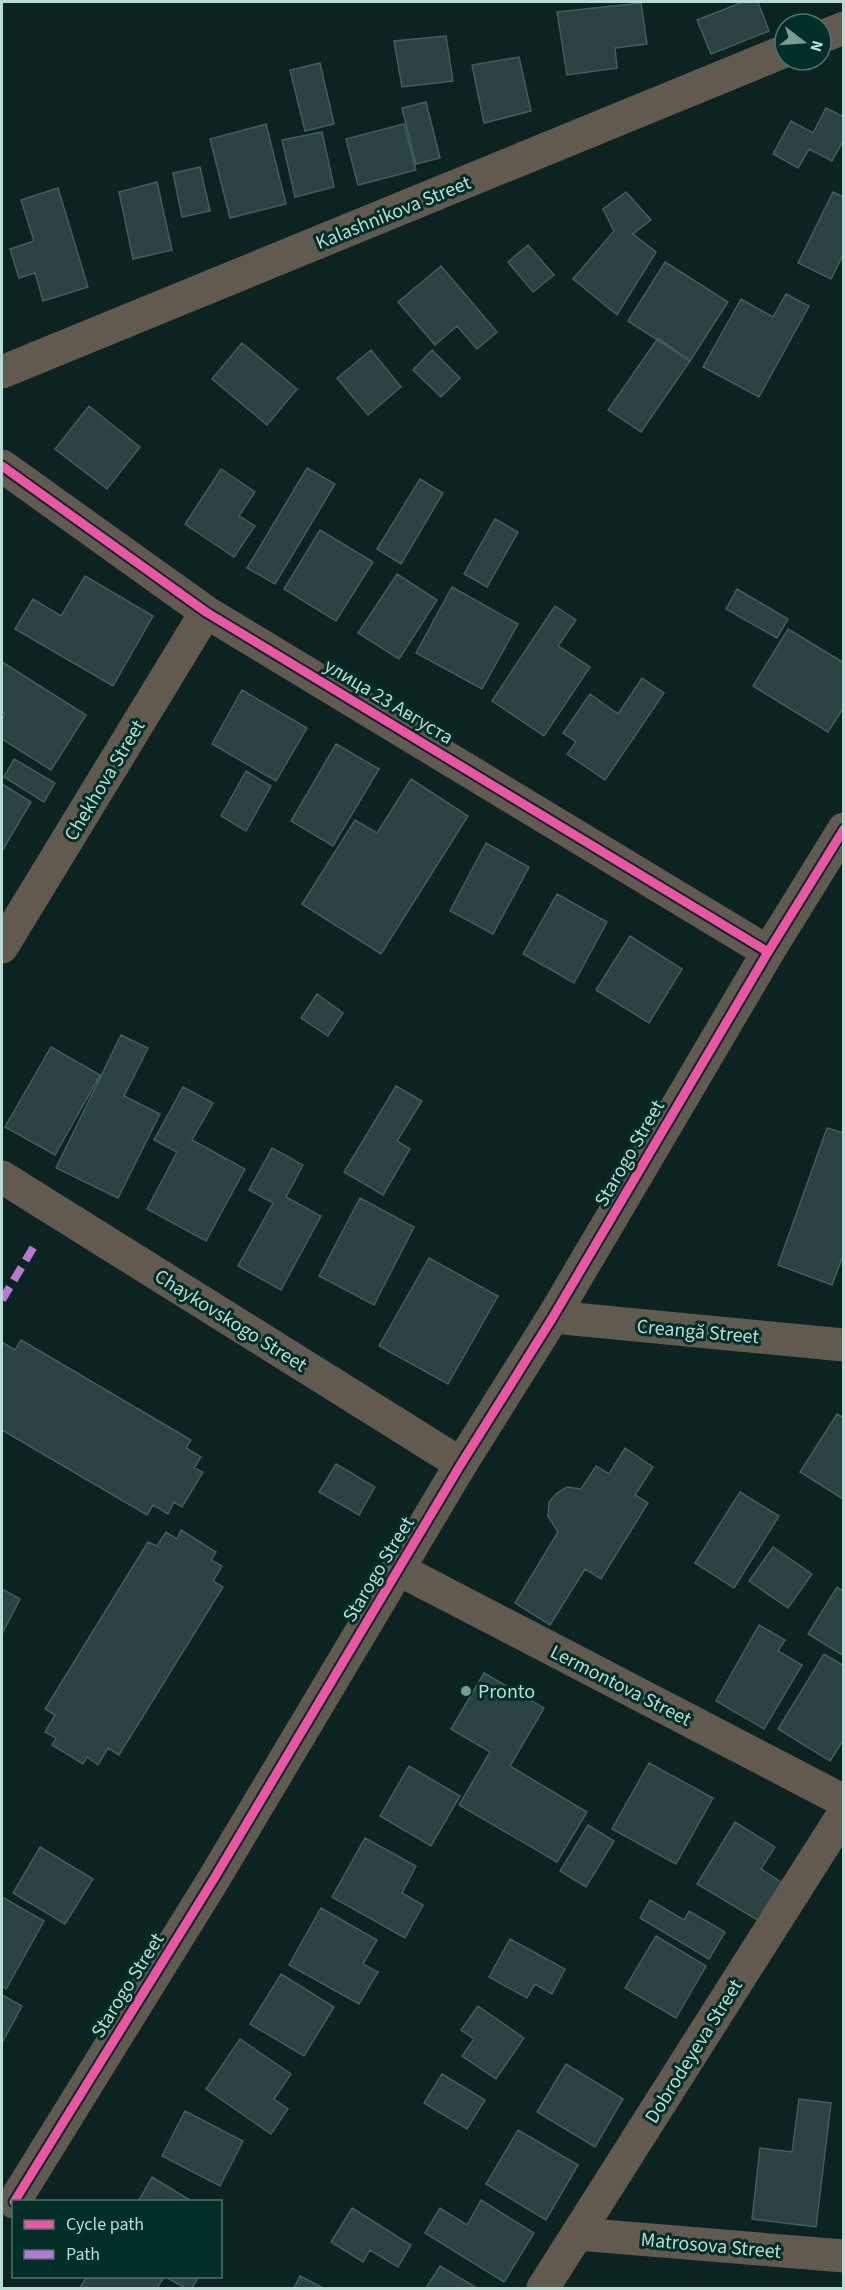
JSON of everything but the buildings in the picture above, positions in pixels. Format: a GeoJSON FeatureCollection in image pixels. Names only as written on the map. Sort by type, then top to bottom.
{"type":"FeatureCollection","features":[{"type":"Feature","properties":{"kind":"street","name":"Kalashnikova Street"},"geometry":{"type":"LineString","coordinates":[[2,372],[773,56]]}},
{"type":"Feature","properties":{"kind":"street","name":"улица 23 Августа"},"geometry":{"type":"LineString","coordinates":[[2,465],[206,612],[768,952]]}},
{"type":"Feature","properties":{"kind":"street","name":"Chekhova Street"},"geometry":{"type":"LineString","coordinates":[[2,947],[206,612]]}},
{"type":"Feature","properties":{"kind":"street","name":"Starogo Street"},"geometry":{"type":"LineString","coordinates":[[15,2200],[215,1877],[461,1464],[553,1317],[843,829]]}},
{"type":"Feature","properties":{"kind":"street","name":"Chaykovskogo Street"},"geometry":{"type":"LineString","coordinates":[[2,1177],[461,1464]]}},
{"type":"Feature","properties":{"kind":"street","name":"Creangă Street"},"geometry":{"type":"LineString","coordinates":[[553,1317],[843,1345]]}},
{"type":"Feature","properties":{"kind":"street","name":"Lermontova Street"},"geometry":{"type":"LineString","coordinates":[[398,1569],[843,1801]]}},
{"type":"Feature","properties":{"kind":"street","name":"Dobrodeyeva Street"},"geometry":{"type":"LineString","coordinates":[[543,2289],[843,1813]]}},
{"type":"Feature","properties":{"kind":"street","name":"Starogo Street"},"geometry":{"type":"LineString","coordinates":[[2,2221],[12,2205]]}},
{"type":"Feature","properties":{"kind":"street","name":"Matrosova Street"},"geometry":{"type":"LineString","coordinates":[[578,2234],[843,2256]]}},
{"type":"Feature","properties":{"kind":"marked path"},"geometry":{"type":"LineString","coordinates":[[2,1300],[36,1243]]}},
{"type":"Feature","properties":{"kind":"cycle path"},"geometry":{"type":"LineString","coordinates":[[2,466],[206,612],[768,952]]}},
{"type":"Feature","properties":{"kind":"cycle path"},"geometry":{"type":"LineString","coordinates":[[15,2200],[215,1877],[461,1464],[553,1317],[768,952],[844,829]]}},
{"type":"Feature","properties":{"kind":"place","name":"Pronto"},"geometry":{"type":"Point","coordinates":[466,1691]}}]}
